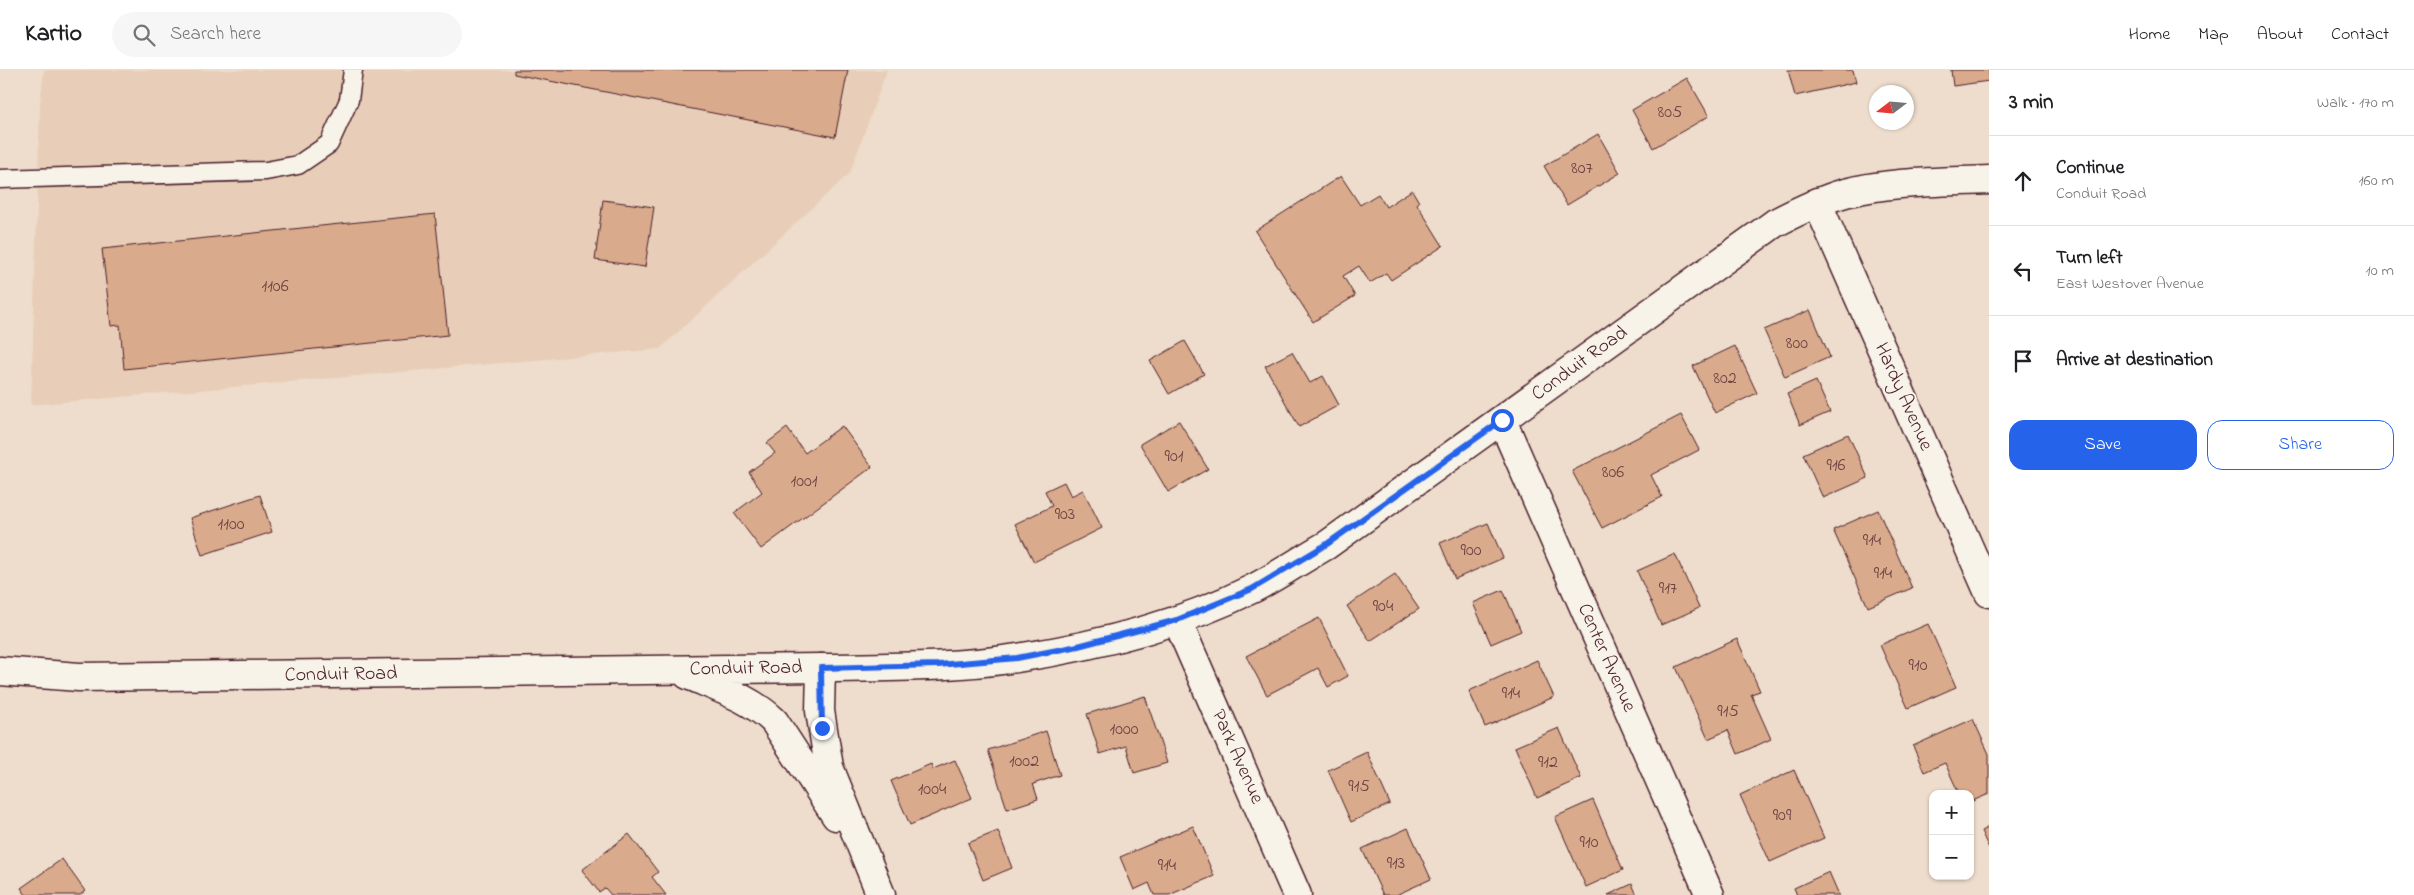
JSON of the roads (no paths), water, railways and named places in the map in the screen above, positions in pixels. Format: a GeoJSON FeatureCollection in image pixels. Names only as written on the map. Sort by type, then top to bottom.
{"type":"FeatureCollection","features":[{"type":"Feature","properties":{"kind":"street","name":"Conduit Road"},"geometry":{"type":"LineString","coordinates":[[0,671],[88,677],[821,668],[938,665],[1017,658],[1078,646],[1177,620],[1252,589],[1327,544],[1775,222],[1818,202],[1846,193],[1893,184],[1989,180]]}},
{"type":"Feature","properties":{"kind":"street","name":"Hardy Avenue"},"geometry":{"type":"LineString","coordinates":[[1818,202],[1989,593]]}},
{"type":"Feature","properties":{"kind":"street","name":"Center Avenue"},"geometry":{"type":"LineString","coordinates":[[1502,420],[1710,895]]}},
{"type":"Feature","properties":{"kind":"street","name":"Park Avenue"},"geometry":{"type":"LineString","coordinates":[[1177,620],[1297,895]]}},
{"type":"Feature","properties":{"kind":"street"},"geometry":{"type":"LineString","coordinates":[[821,668],[820,711],[829,767],[876,884]]}},
{"type":"Feature","properties":{"kind":"street"},"geometry":{"type":"LineString","coordinates":[[677,670],[746,700],[762,710],[774,721],[876,884]]}},
{"type":"Feature","properties":{"kind":"lane"},"geometry":{"type":"LineString","coordinates":[[0,180],[266,171],[298,165],[329,144],[349,100],[353,70]]}}]}
